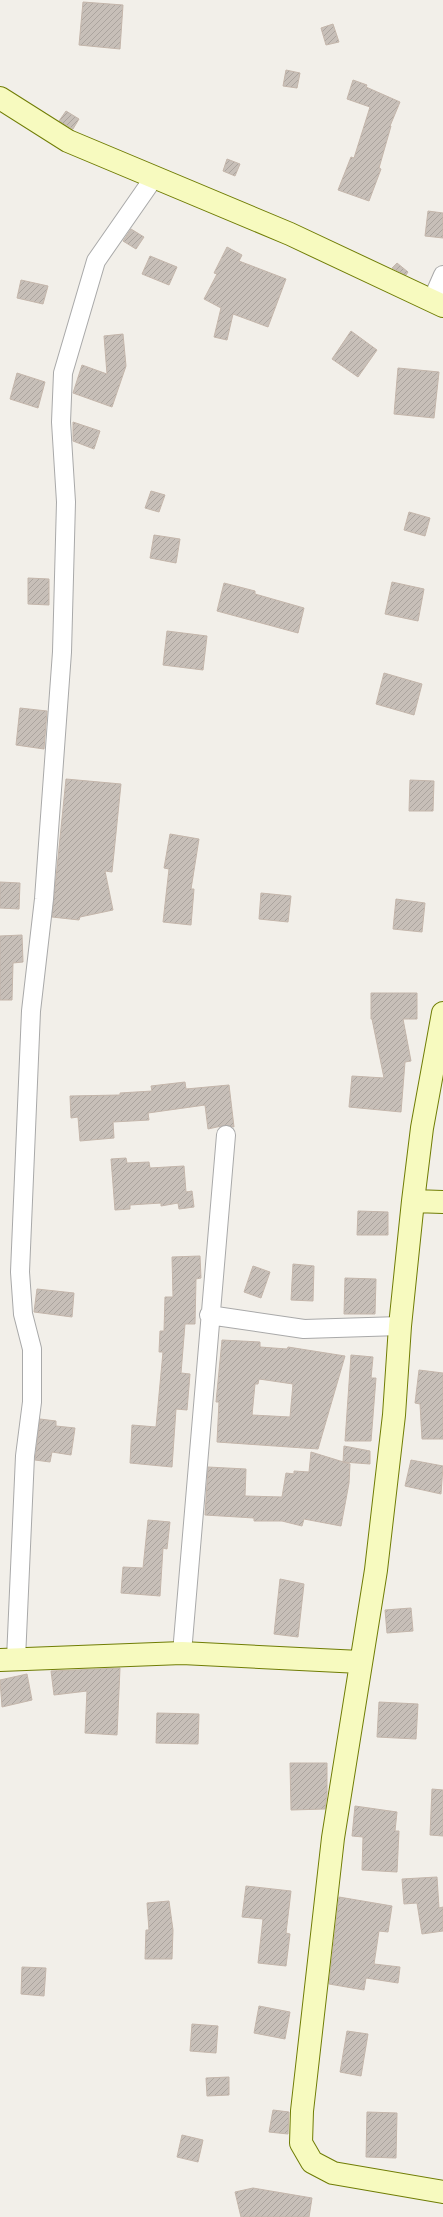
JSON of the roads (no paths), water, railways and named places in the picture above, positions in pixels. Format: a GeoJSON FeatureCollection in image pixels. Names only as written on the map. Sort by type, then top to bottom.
{"type":"FeatureCollection","features":[{"type":"Feature","properties":{"kind":"street"},"geometry":{"type":"LineString","coordinates":[[0,98],[68,141],[153,179],[290,234],[438,303],[443,275]]}},
{"type":"Feature","properties":{"kind":"street"},"geometry":{"type":"LineString","coordinates":[[153,179],[96,261],[63,374],[61,422],[66,502],[62,652],[44,899],[31,1011],[20,1272],[23,1314],[32,1349],[32,1402],[25,1456],[8,1659],[182,1653],[360,1662]]}},
{"type":"Feature","properties":{"kind":"street"},"geometry":{"type":"LineString","coordinates":[[443,1013],[422,1128],[400,1326],[394,1415],[376,1570],[360,1662],[333,1838],[302,2111],[301,2143],[312,2162],[332,2173],[443,2192]]}},
{"type":"Feature","properties":{"kind":"street"},"geometry":{"type":"LineString","coordinates":[[182,1653],[209,1315],[226,1135]]}},
{"type":"Feature","properties":{"kind":"street"},"geometry":{"type":"LineString","coordinates":[[413,1201],[443,1202]]}},
{"type":"Feature","properties":{"kind":"street"},"geometry":{"type":"LineString","coordinates":[[209,1315],[304,1329],[400,1326]]}}]}
